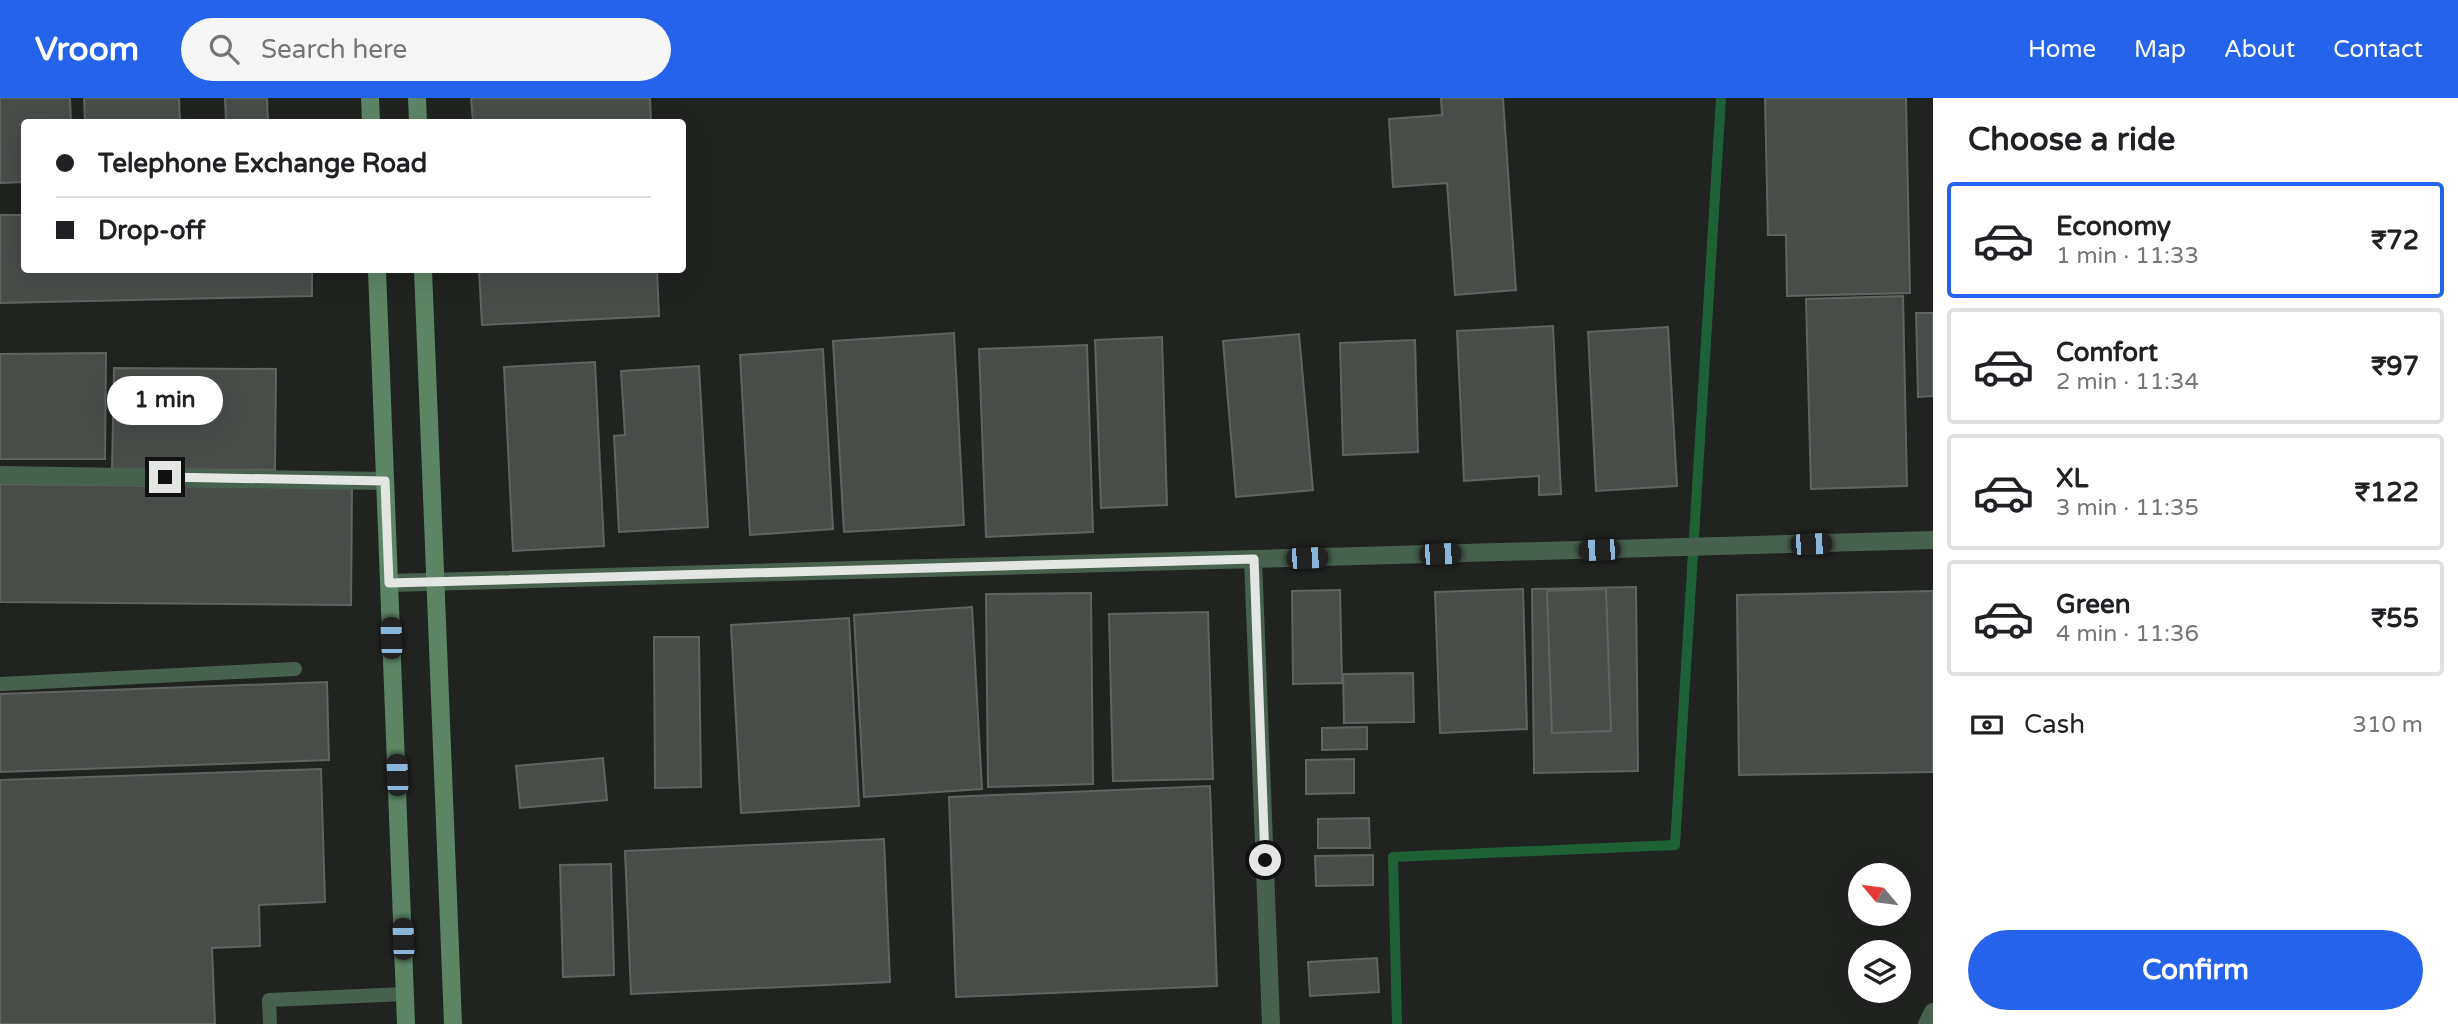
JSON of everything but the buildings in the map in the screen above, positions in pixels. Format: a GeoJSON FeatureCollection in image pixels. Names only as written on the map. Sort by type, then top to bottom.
{"type":"FeatureCollection","features":[{"type":"Feature","properties":{"kind":"street"},"geometry":{"type":"LineString","coordinates":[[370,98],[371,119]]}},
{"type":"Feature","properties":{"kind":"street"},"geometry":{"type":"LineString","coordinates":[[417,98],[418,119]]}},
{"type":"Feature","properties":{"kind":"street"},"geometry":{"type":"LineString","coordinates":[[377,273],[407,1024]]}},
{"type":"Feature","properties":{"kind":"street"},"geometry":{"type":"LineString","coordinates":[[424,273],[453,1024]]}},
{"type":"Feature","properties":{"kind":"street"},"geometry":{"type":"LineString","coordinates":[[0,475],[385,481]]}},
{"type":"Feature","properties":{"kind":"street"},"geometry":{"type":"LineString","coordinates":[[389,583],[1933,540]]}},
{"type":"Feature","properties":{"kind":"street"},"geometry":{"type":"LineString","coordinates":[[1254,559],[1271,1024]]}},
{"type":"Feature","properties":{"kind":"street"},"geometry":{"type":"LineString","coordinates":[[1927,1024],[1933,1012]]}},
{"type":"Feature","properties":{"kind":"lane"},"geometry":{"type":"LineString","coordinates":[[0,684],[295,669]]}},
{"type":"Feature","properties":{"kind":"lane"},"geometry":{"type":"LineString","coordinates":[[270,1024],[269,1000],[405,994]]}},
{"type":"Feature","properties":{"kind":"waterway"},"geometry":{"type":"LineString","coordinates":[[1397,1024],[1393,857],[1675,845],[1721,98]]}},
{"type":"Feature","properties":{"kind":"route"},"geometry":{"type":"LineString","coordinates":[[165,477],[385,481],[389,583],[1254,559],[1265,860]]}}]}
